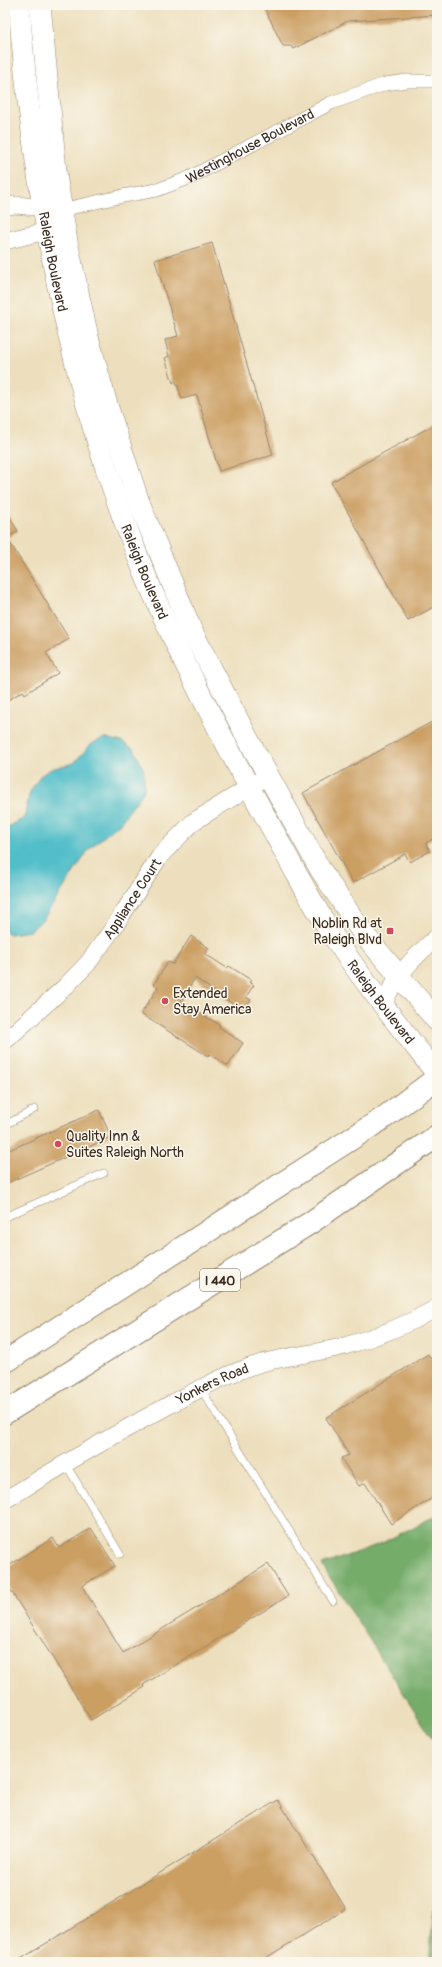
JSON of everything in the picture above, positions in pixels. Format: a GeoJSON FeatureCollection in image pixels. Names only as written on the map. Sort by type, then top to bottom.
{"type":"FeatureCollection","features":[{"type":"Feature","properties":{"kind":"highway"},"geometry":{"type":"LineString","coordinates":[[5,1362],[404,1102],[437,1078]]}},
{"type":"Feature","properties":{"kind":"highway","name":"I 440"},"geometry":{"type":"LineString","coordinates":[[5,1413],[310,1223],[434,1138]]}},
{"type":"Feature","properties":{"kind":"main road","name":"Raleigh Boulevard"},"geometry":{"type":"LineString","coordinates":[[19,5],[28,114],[51,208],[108,408],[139,502],[191,628],[268,776],[334,890],[362,932],[437,1021]]}},
{"type":"Feature","properties":{"kind":"main road","name":"Raleigh Boulevard"},"geometry":{"type":"LineString","coordinates":[[40,5],[51,208],[46,231],[74,358],[102,453],[130,536],[163,616],[194,684],[249,787],[325,923],[383,1005],[437,1074]]}},
{"type":"Feature","properties":{"kind":"street","name":"Westinghouse Boulevard"},"geometry":{"type":"LineString","coordinates":[[5,206],[13,205],[51,208],[158,190],[183,180],[331,103],[385,84],[407,81],[437,81]]}},
{"type":"Feature","properties":{"kind":"street"},"geometry":{"type":"LineString","coordinates":[[5,240],[46,231]]}},
{"type":"Feature","properties":{"kind":"street","name":"Appliance Court"},"geometry":{"type":"LineString","coordinates":[[6,1038],[66,986],[88,962],[114,927],[160,856],[193,822],[268,776]]}},
{"type":"Feature","properties":{"kind":"street"},"geometry":{"type":"LineString","coordinates":[[383,1005],[390,988],[398,975],[414,957],[437,938]]}},
{"type":"Feature","properties":{"kind":"street","name":"Yonkers Road"},"geometry":{"type":"LineString","coordinates":[[5,1500],[65,1463],[200,1389],[241,1370],[253,1366],[341,1347],[416,1320],[437,1308]]}},
{"type":"Feature","properties":{"kind":"lane"},"geometry":{"type":"LineString","coordinates":[[5,1125],[35,1109]]}},
{"type":"Feature","properties":{"kind":"lane"},"geometry":{"type":"LineString","coordinates":[[5,1217],[104,1173]]}},
{"type":"Feature","properties":{"kind":"lane"},"geometry":{"type":"LineString","coordinates":[[200,1389],[333,1601]]}},
{"type":"Feature","properties":{"kind":"lane"},"geometry":{"type":"LineString","coordinates":[[65,1463],[120,1554]]}},
{"type":"Feature","properties":{"kind":"green space"},"geometry":{"type":"Polygon","coordinates":[[[437,1515],[437,1746],[322,1565],[382,1543],[437,1515]]]}},
{"type":"Feature","properties":{"kind":"green space"},"geometry":{"type":"Polygon","coordinates":[[[437,1874],[437,1962],[429,1962],[437,1874]]]}},
{"type":"Feature","properties":{"kind":"water"},"geometry":{"type":"Polygon","coordinates":[[[105,738],[122,742],[134,749],[144,770],[144,791],[120,823],[89,849],[44,918],[30,931],[10,934],[5,931],[5,829],[24,818],[30,792],[40,776],[51,769],[74,763],[91,744],[105,738]]]}},
{"type":"Feature","properties":{"kind":"building"},"geometry":{"type":"Polygon","coordinates":[[[263,5],[437,5],[437,15],[348,21],[293,49],[291,46],[283,46],[263,5]]]}},
{"type":"Feature","properties":{"kind":"building"},"geometry":{"type":"Polygon","coordinates":[[[212,243],[273,455],[219,471],[197,395],[182,399],[176,381],[173,383],[165,358],[169,356],[165,340],[178,336],[155,260],[212,243]]]}},
{"type":"Feature","properties":{"kind":"building"},"geometry":{"type":"Polygon","coordinates":[[[437,423],[437,605],[408,621],[331,482],[437,423]]]}},
{"type":"Feature","properties":{"kind":"building"},"geometry":{"type":"Polygon","coordinates":[[[5,510],[18,531],[7,538],[69,639],[46,653],[58,673],[25,694],[23,691],[5,702],[5,510]]]}},
{"type":"Feature","properties":{"kind":"building"},"geometry":{"type":"Polygon","coordinates":[[[437,719],[437,836],[426,843],[430,851],[410,862],[405,854],[353,883],[303,793],[437,719]]]}},
{"type":"Feature","properties":{"kind":"building","name":"Extended Stay America"},"geometry":{"type":"Polygon","coordinates":[[[191,936],[209,948],[205,954],[227,968],[229,966],[251,980],[249,982],[254,985],[246,997],[251,1000],[244,1009],[235,1003],[234,1005],[195,978],[180,1002],[220,1025],[219,1027],[243,1043],[228,1066],[210,1054],[208,1056],[141,1014],[158,987],[154,984],[168,962],[173,964],[191,936]]]}},
{"type":"Feature","properties":{"kind":"building","name":"Quality Inn & Suites Raleigh North"},"geometry":{"type":"Polygon","coordinates":[[[99,1110],[111,1137],[5,1184],[5,1152],[99,1110]]]}},
{"type":"Feature","properties":{"kind":"building"},"geometry":{"type":"Polygon","coordinates":[[[428,1354],[437,1369],[437,1495],[391,1524],[365,1483],[359,1486],[341,1458],[349,1455],[326,1418],[428,1354]]]}},
{"type":"Feature","properties":{"kind":"building"},"geometry":{"type":"Polygon","coordinates":[[[91,1528],[115,1566],[82,1586],[123,1653],[268,1564],[288,1596],[143,1685],[145,1687],[91,1720],[5,1581],[5,1568],[53,1538],[59,1548],[91,1528]]]}},
{"type":"Feature","properties":{"kind":"building"},"geometry":{"type":"Polygon","coordinates":[[[278,1800],[346,1909],[259,1962],[16,1962],[278,1800]]]}},
{"type":"Feature","properties":{"kind":"place","name":"Noblin Rd at Raleigh Blvd"},"geometry":{"type":"Point","coordinates":[390,931]}},
{"type":"Feature","properties":{"kind":"place","name":"Extended Stay America"},"geometry":{"type":"Point","coordinates":[165,1001]}},
{"type":"Feature","properties":{"kind":"place","name":"Quality Inn & Suites Raleigh North"},"geometry":{"type":"Point","coordinates":[58,1144]}}]}
